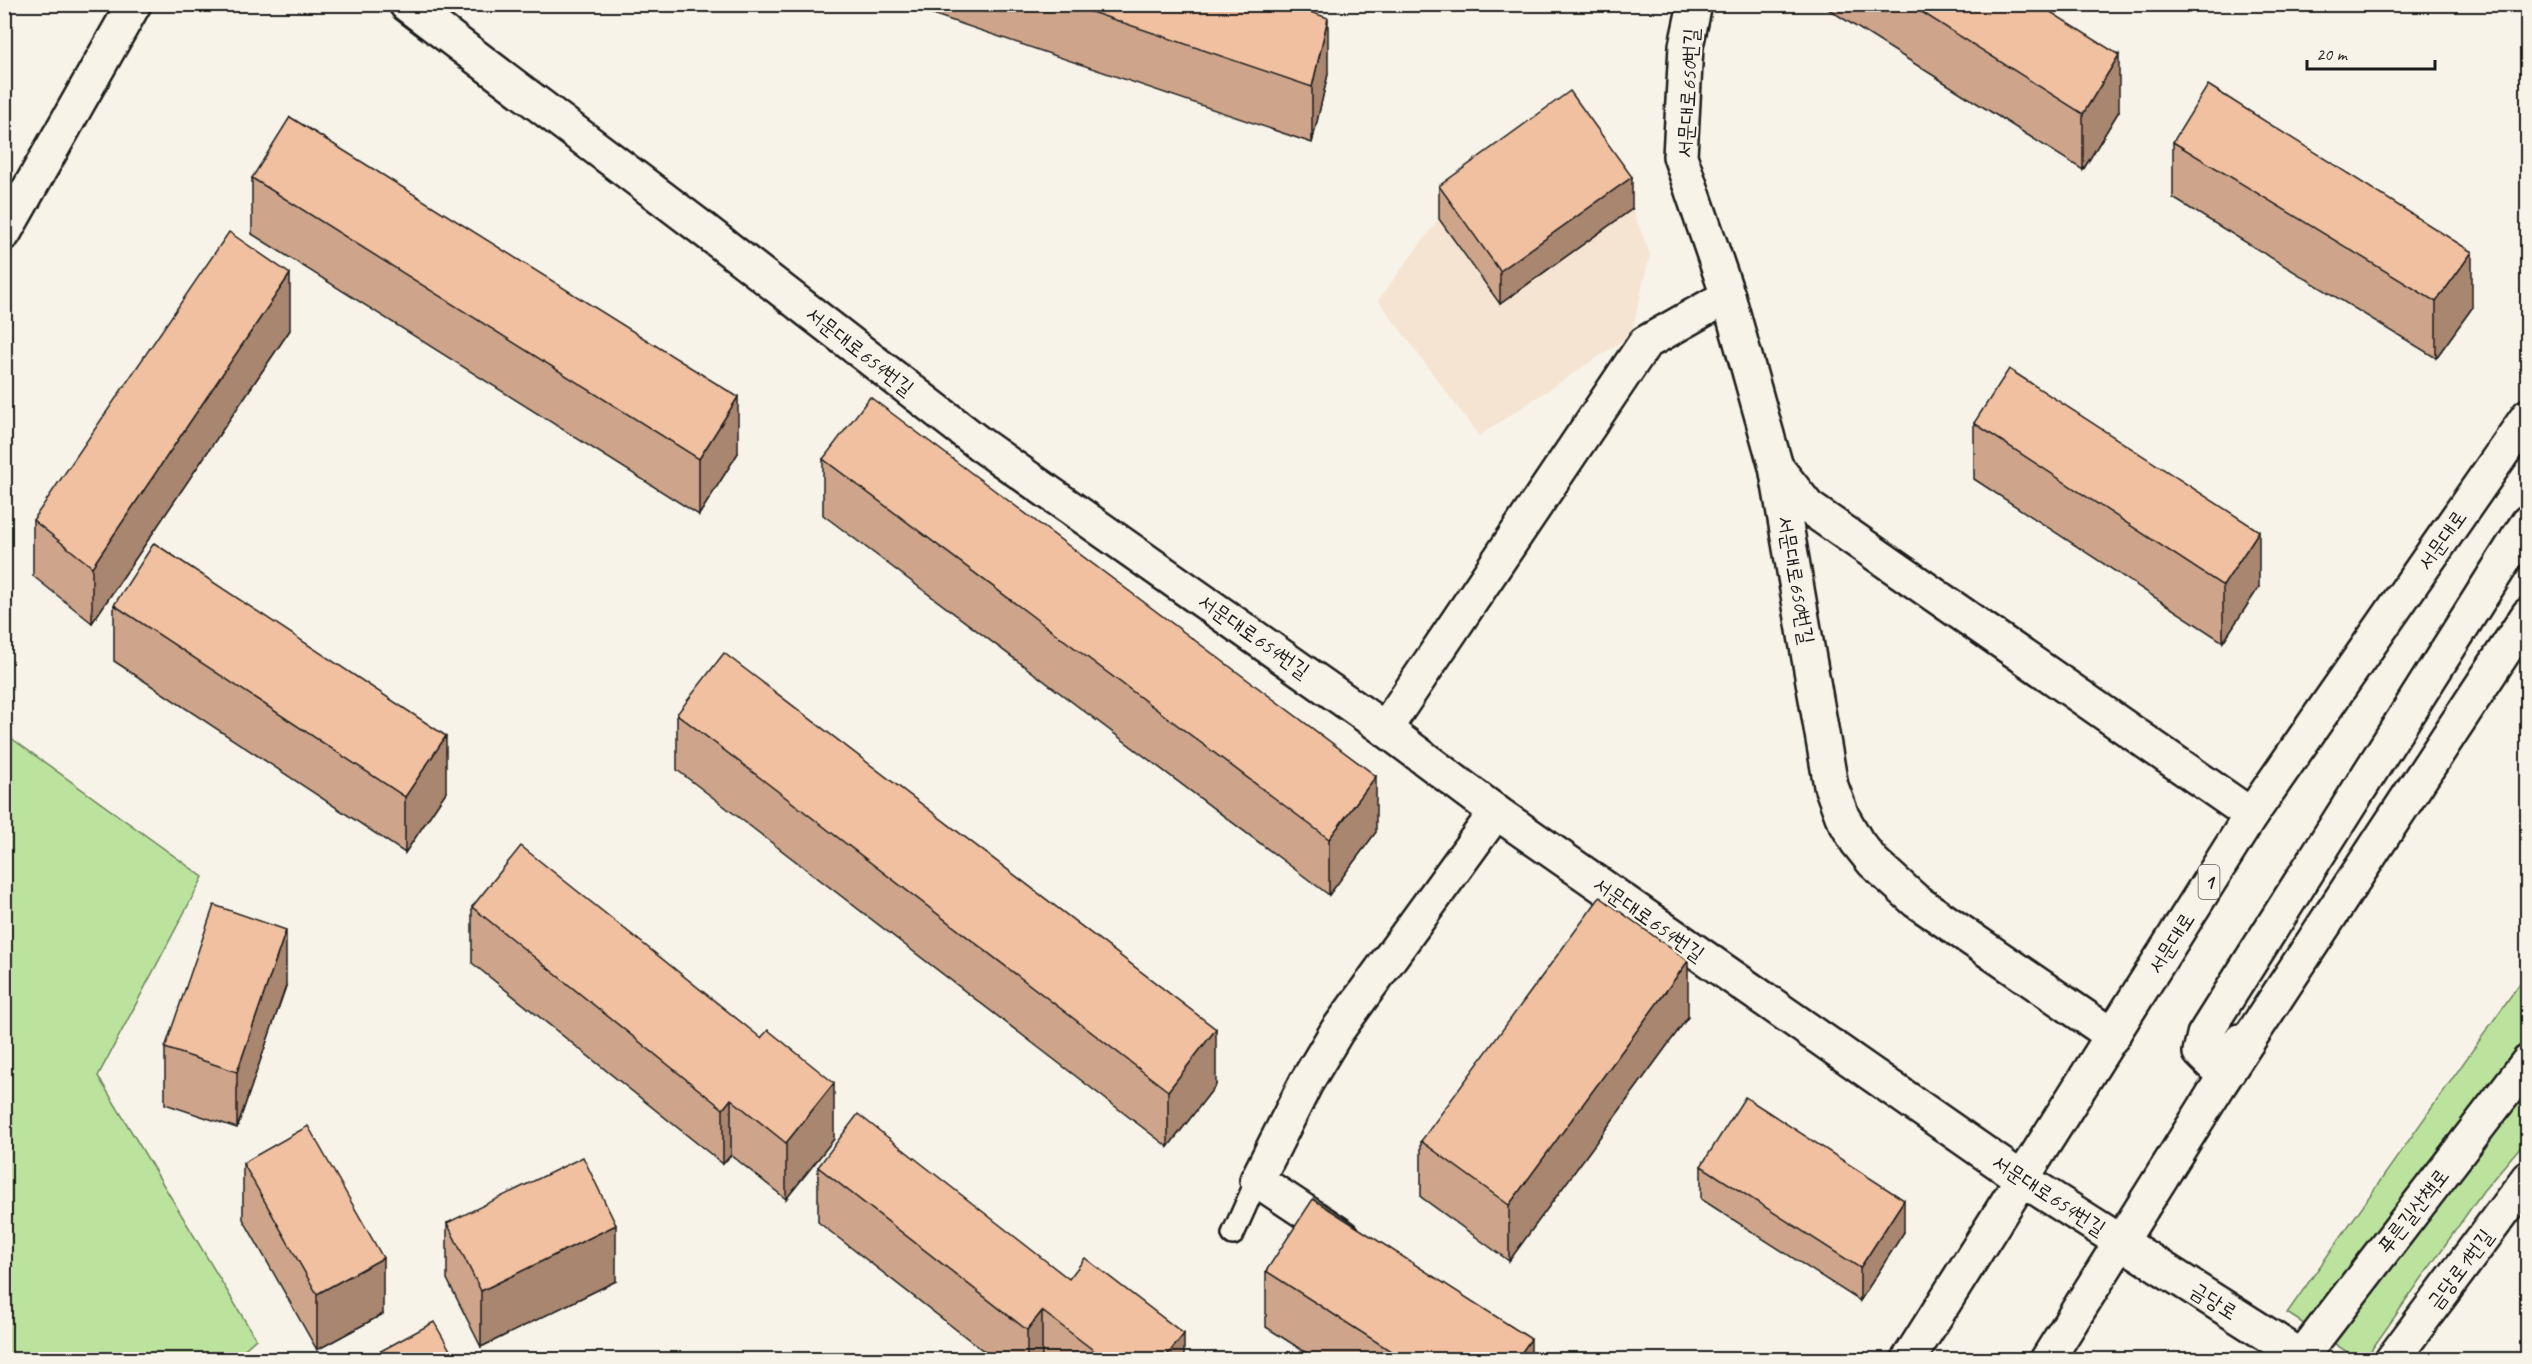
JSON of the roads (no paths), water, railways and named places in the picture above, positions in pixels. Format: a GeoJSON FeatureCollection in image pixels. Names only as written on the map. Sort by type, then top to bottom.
{"type":"FeatureCollection","features":[{"type":"Feature","properties":{"kind":"street"},"geometry":{"type":"LineString","coordinates":[[4,233],[134,4]]}},
{"type":"Feature","properties":{"kind":"street","name":"서문대로654번길"},"geometry":{"type":"LineString","coordinates":[[406,4],[703,229],[980,444],[1385,729],[1496,812],[2022,1179],[2120,1242]]}},
{"type":"Feature","properties":{"kind":"street","name":"서문대로650번길"},"geometry":{"type":"LineString","coordinates":[[1693,6],[1686,46],[1680,156],[1728,296],[1776,466],[1831,786],[1842,816],[1857,842],[1873,862],[1916,901],[2113,1036]]}},
{"type":"Feature","properties":{"kind":"street"},"geometry":{"type":"LineString","coordinates":[[1385,729],[1645,343],[1728,296]]}},
{"type":"Feature","properties":{"kind":"street","name":"서문대로"},"geometry":{"type":"LineString","coordinates":[[1908,1359],[2252,815],[2528,416]]}},
{"type":"Feature","properties":{"kind":"street"},"geometry":{"type":"LineString","coordinates":[[1776,466],[1808,507],[2252,815]]}},
{"type":"Feature","properties":{"kind":"street"},"geometry":{"type":"LineString","coordinates":[[2272,1004],[2222,1060],[2213,1065],[2200,1052],[2205,1035],[2216,1016],[2528,522]]}},
{"type":"Feature","properties":{"kind":"street"},"geometry":{"type":"LineString","coordinates":[[2047,1359],[2272,1004],[2528,615]]}},
{"type":"Feature","properties":{"kind":"street"},"geometry":{"type":"LineString","coordinates":[[1367,1253],[1257,1180],[1306,1083],[1337,1031],[1496,812]]}},
{"type":"Feature","properties":{"kind":"street","name":"푸른길산책로"},"geometry":{"type":"LineString","coordinates":[[2302,1358],[2528,1062]]}},
{"type":"Feature","properties":{"kind":"street","name":"금당로1번길"},"geometry":{"type":"LineString","coordinates":[[2392,1359],[2528,1178]]}},
{"type":"Feature","properties":{"kind":"street","name":"금당로"},"geometry":{"type":"LineString","coordinates":[[2120,1242],[2302,1358]]}},
{"type":"Feature","properties":{"kind":"lane"},"geometry":{"type":"LineString","coordinates":[[1233,1234],[1257,1180]]}}]}
